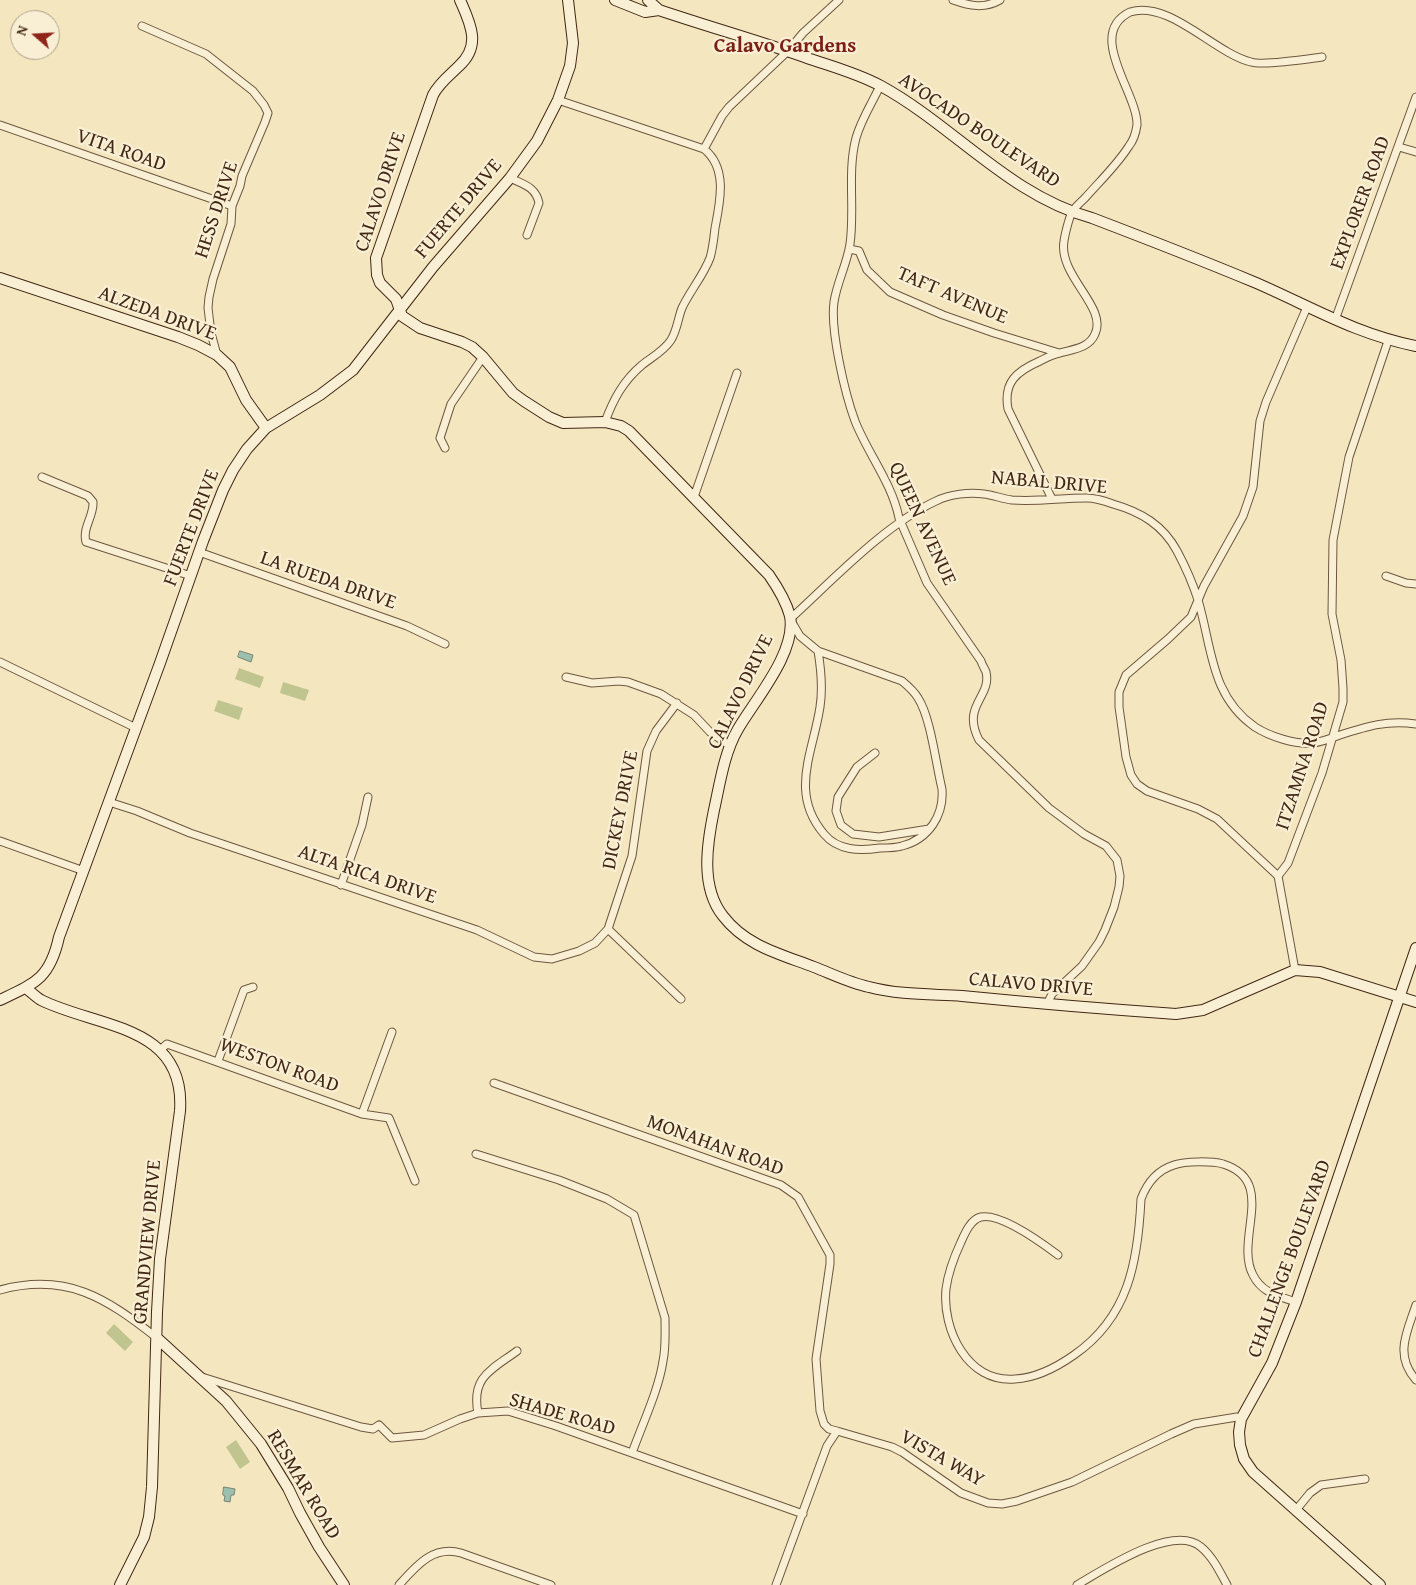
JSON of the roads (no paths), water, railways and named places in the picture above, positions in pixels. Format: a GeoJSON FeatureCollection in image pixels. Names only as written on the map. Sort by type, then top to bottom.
{"type":"FeatureCollection","features":[{"type":"Feature","properties":{"kind":"street","name":"CALAVO DRIVE"},"geometry":{"type":"LineString","coordinates":[[460,0],[471,26],[471,48],[464,61],[437,86],[433,95],[376,258],[377,275],[380,283],[396,299],[402,316],[420,328],[472,347],[514,393],[549,417],[570,424],[605,422],[621,426],[629,431],[769,575],[778,588],[790,618],[788,636],[780,661],[763,693],[738,728],[730,746],[712,820],[708,847],[710,886],[722,915],[732,927],[759,946],[777,954],[870,987],[905,994],[958,996],[1176,1014],[1203,1010],[1295,970],[1320,972],[1416,1002]]}},
{"type":"Feature","properties":{"kind":"street","name":"FUERTE DRIVE"},"geometry":{"type":"LineString","coordinates":[[0,1000],[33,984],[48,968],[54,956],[58,937],[84,871],[190,576],[223,490],[233,470],[247,449],[266,428],[347,376],[371,348],[432,267],[510,178],[537,141],[558,100],[570,66],[572,34],[568,0]]}},
{"type":"Feature","properties":{"kind":"street","name":"AVOCADO BOULEVARD"},"geometry":{"type":"LineString","coordinates":[[615,0],[645,12],[658,10],[788,51],[856,75],[880,86],[923,114],[1016,182],[1072,212],[1236,274],[1336,320],[1388,340],[1416,346]]}},
{"type":"Feature","properties":{"kind":"street","name":"AVOCADO BOULEVARD"},"geometry":{"type":"LineString","coordinates":[[648,0],[658,10]]}},
{"type":"Feature","properties":{"kind":"street"},"geometry":{"type":"LineString","coordinates":[[704,149],[729,107],[788,51],[803,32],[840,0]]}},
{"type":"Feature","properties":{"kind":"street"},"geometry":{"type":"LineString","coordinates":[[953,0],[979,6],[990,5],[1000,0]]}},
{"type":"Feature","properties":{"kind":"street"},"geometry":{"type":"LineString","coordinates":[[1052,499],[1008,409],[1007,397],[1010,385],[1020,372],[1059,353],[1085,345],[1095,335],[1098,326],[1095,312],[1069,271],[1065,261],[1064,241],[1072,212],[1122,157],[1137,128],[1135,114],[1112,47],[1114,29],[1125,15],[1141,8],[1163,10],[1231,54],[1253,63],[1322,57]]}},
{"type":"Feature","properties":{"kind":"street","name":"HESS DRIVE"},"geometry":{"type":"LineString","coordinates":[[142,26],[206,54],[253,91],[264,104],[268,113],[242,176],[232,206],[231,224],[212,279],[209,297],[211,333],[217,355]]}},
{"type":"Feature","properties":{"kind":"street","name":"QUEEN AVENUE"},"geometry":{"type":"LineString","coordinates":[[880,86],[856,136],[853,157],[849,249],[834,306],[834,325],[840,361],[856,422],[884,477],[927,583],[981,661],[986,672],[986,683],[973,713],[974,729],[979,740],[1049,808],[1084,834],[1106,846],[1117,860],[1120,876],[1119,887],[1100,942],[1082,966],[1052,994],[1047,1004]]}},
{"type":"Feature","properties":{"kind":"street","name":"EXPLORER ROAD"},"geometry":{"type":"LineString","coordinates":[[1336,320],[1416,97]]}},
{"type":"Feature","properties":{"kind":"street"},"geometry":{"type":"LineString","coordinates":[[558,100],[704,149],[712,155],[720,177],[721,199],[710,256],[704,272],[686,300],[678,317],[672,340],[660,352],[640,366],[621,388],[612,401],[605,422]]}},
{"type":"Feature","properties":{"kind":"street","name":"VITA ROAD"},"geometry":{"type":"LineString","coordinates":[[0,125],[232,206]]}},
{"type":"Feature","properties":{"kind":"street"},"geometry":{"type":"LineString","coordinates":[[1399,147],[1416,152]]}},
{"type":"Feature","properties":{"kind":"street"},"geometry":{"type":"LineString","coordinates":[[510,178],[532,189],[538,198],[527,235]]}},
{"type":"Feature","properties":{"kind":"street","name":"TAFT AVENUE"},"geometry":{"type":"LineString","coordinates":[[849,249],[859,251],[867,270],[890,292],[943,315],[1059,353]]}},
{"type":"Feature","properties":{"kind":"street","name":"ALZEDA DRIVE"},"geometry":{"type":"LineString","coordinates":[[0,278],[178,337],[217,355],[230,367],[246,400],[266,428]]}},
{"type":"Feature","properties":{"kind":"street"},"geometry":{"type":"LineString","coordinates":[[1295,970],[1278,876],[1217,819],[1198,809],[1147,791],[1134,779],[1128,767],[1119,707],[1119,692],[1130,670],[1168,640],[1194,612],[1198,599],[1243,516],[1250,498],[1260,421],[1266,402],[1306,307]]}},
{"type":"Feature","properties":{"kind":"street","name":"ITZAMNA ROAD"},"geometry":{"type":"LineString","coordinates":[[1278,876],[1288,863],[1322,773],[1343,702],[1341,660],[1332,614],[1333,540],[1349,457],[1388,340]]}},
{"type":"Feature","properties":{"kind":"street"},"geometry":{"type":"LineString","coordinates":[[445,448],[440,438],[445,418],[451,404],[482,357]]}},
{"type":"Feature","properties":{"kind":"street"},"geometry":{"type":"LineString","coordinates":[[694,497],[737,373]]}},
{"type":"Feature","properties":{"kind":"street"},"geometry":{"type":"LineString","coordinates":[[42,477],[88,496],[93,502],[84,535],[86,542],[190,576]]}},
{"type":"Feature","properties":{"kind":"street","name":"NABAL DRIVE"},"geometry":{"type":"LineString","coordinates":[[790,618],[875,542],[921,508],[941,498],[969,493],[1012,500],[1088,498],[1128,508],[1160,527],[1173,543],[1198,599],[1216,675],[1224,692],[1238,711],[1256,728],[1281,738],[1301,743],[1314,743],[1372,724],[1399,722],[1416,724]]}},
{"type":"Feature","properties":{"kind":"street","name":"LA RUEDA DRIVE"},"geometry":{"type":"LineString","coordinates":[[199,552],[407,626],[445,644]]}},
{"type":"Feature","properties":{"kind":"street"},"geometry":{"type":"LineString","coordinates":[[1386,576],[1406,583],[1416,584]]}},
{"type":"Feature","properties":{"kind":"street"},"geometry":{"type":"LineString","coordinates":[[790,618],[800,636],[818,651],[902,681],[911,688],[918,698],[925,710],[942,789],[940,810],[935,822],[919,839],[903,846],[859,851],[843,847],[827,837],[808,809],[805,788],[806,768],[820,709],[821,667],[818,651]]}},
{"type":"Feature","properties":{"kind":"street"},"geometry":{"type":"LineString","coordinates":[[0,662],[136,728]]}},
{"type":"Feature","properties":{"kind":"street"},"geometry":{"type":"LineString","coordinates":[[566,677],[592,683],[628,682],[661,694],[694,715],[710,732],[730,746]]}},
{"type":"Feature","properties":{"kind":"street","name":"DICKEY DRIVE"},"geometry":{"type":"LineString","coordinates":[[608,929],[632,856],[647,751],[656,731],[677,703]]}},
{"type":"Feature","properties":{"kind":"street"},"geometry":{"type":"LineString","coordinates":[[875,754],[857,767],[838,797],[836,811],[842,825],[853,834],[878,837],[930,829]]}},
{"type":"Feature","properties":{"kind":"street"},"geometry":{"type":"LineString","coordinates":[[341,885],[362,825],[368,797]]}},
{"type":"Feature","properties":{"kind":"street","name":"ALTA RICA DRIVE"},"geometry":{"type":"LineString","coordinates":[[109,802],[341,885],[476,930],[528,955],[552,959],[579,951],[595,943],[608,929]]}},
{"type":"Feature","properties":{"kind":"street"},"geometry":{"type":"LineString","coordinates":[[0,842],[84,871]]}},
{"type":"Feature","properties":{"kind":"street"},"geometry":{"type":"LineString","coordinates":[[608,929],[681,999]]}},
{"type":"Feature","properties":{"kind":"street","name":"CHALLENGE BOULEVARD"},"geometry":{"type":"LineString","coordinates":[[1380,1585],[1258,1477],[1248,1466],[1240,1446],[1239,1432],[1241,1419],[1272,1363],[1296,1302],[1416,948]]}},
{"type":"Feature","properties":{"kind":"street"},"geometry":{"type":"LineString","coordinates":[[218,1061],[244,990],[253,987]]}},
{"type":"Feature","properties":{"kind":"street","name":"GRANDVIEW DRIVE"},"geometry":{"type":"LineString","coordinates":[[26,988],[40,999],[139,1035],[160,1050],[170,1063],[176,1078],[180,1103],[160,1259],[152,1487],[149,1517],[144,1537],[120,1585]]}},
{"type":"Feature","properties":{"kind":"street"},"geometry":{"type":"LineString","coordinates":[[362,1114],[392,1032]]}},
{"type":"Feature","properties":{"kind":"street","name":"WESTON ROAD"},"geometry":{"type":"LineString","coordinates":[[160,1050],[167,1044],[362,1114],[389,1118],[415,1181]]}},
{"type":"Feature","properties":{"kind":"street","name":"MONAHAN ROAD"},"geometry":{"type":"LineString","coordinates":[[494,1083],[781,1185],[798,1197],[830,1255],[816,1359],[820,1411],[824,1424],[837,1431]]}},
{"type":"Feature","properties":{"kind":"street"},"geometry":{"type":"LineString","coordinates":[[476,1154],[559,1180],[607,1198],[634,1215],[665,1318],[665,1330],[661,1373],[632,1453]]}},
{"type":"Feature","properties":{"kind":"street"},"geometry":{"type":"LineString","coordinates":[[1058,1255],[1034,1237],[990,1216],[974,1220],[966,1230],[949,1272],[946,1288],[946,1307],[956,1342],[969,1361],[981,1371],[1000,1378],[1014,1379],[1027,1377],[1063,1362],[1094,1338],[1114,1313],[1128,1284],[1138,1246],[1141,1199],[1144,1192],[1157,1175],[1167,1168],[1178,1164],[1219,1163],[1231,1167],[1245,1178],[1252,1192],[1252,1213],[1247,1248],[1248,1263],[1255,1279],[1268,1292],[1296,1302]]}},
{"type":"Feature","properties":{"kind":"street","name":"RESMAR ROAD"},"geometry":{"type":"LineString","coordinates":[[0,1290],[32,1285],[67,1286],[91,1293],[124,1312],[157,1338],[226,1401],[261,1444],[288,1488],[319,1547],[344,1585]]}},
{"type":"Feature","properties":{"kind":"street"},"geometry":{"type":"LineString","coordinates":[[1416,1305],[1403,1350],[1408,1369],[1416,1380]]}},
{"type":"Feature","properties":{"kind":"street"},"geometry":{"type":"LineString","coordinates":[[478,1413],[475,1399],[480,1384],[487,1373],[517,1351]]}},
{"type":"Feature","properties":{"kind":"street","name":"SHADE ROAD"},"geometry":{"type":"LineString","coordinates":[[200,1376],[361,1428],[373,1429],[379,1426],[392,1438],[424,1435],[478,1413],[508,1412],[556,1426],[803,1514]]}},
{"type":"Feature","properties":{"kind":"street","name":"VISTA WAY"},"geometry":{"type":"LineString","coordinates":[[837,1431],[892,1447],[961,1493],[988,1504],[1002,1504],[1072,1482],[1194,1424],[1237,1417],[1241,1419]]}},
{"type":"Feature","properties":{"kind":"street"},"geometry":{"type":"LineString","coordinates":[[776,1585],[827,1446],[837,1431]]}},
{"type":"Feature","properties":{"kind":"street"},"geometry":{"type":"LineString","coordinates":[[1296,1510],[1310,1493],[1322,1486],[1365,1478]]}},
{"type":"Feature","properties":{"kind":"street"},"geometry":{"type":"LineString","coordinates":[[1077,1585],[1125,1556],[1165,1541],[1183,1540],[1200,1545],[1214,1560],[1227,1585]]}},
{"type":"Feature","properties":{"kind":"street"},"geometry":{"type":"LineString","coordinates":[[399,1585],[428,1557],[440,1552],[451,1551],[551,1585]]}},
{"type":"Feature","properties":{"kind":"district","name":"Calavo Gardens"},"geometry":{"type":"Point","coordinates":[785,47]}}]}
